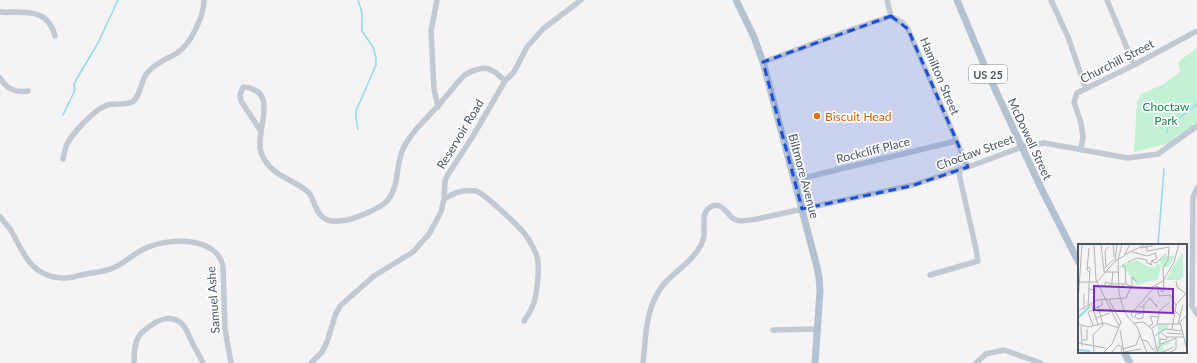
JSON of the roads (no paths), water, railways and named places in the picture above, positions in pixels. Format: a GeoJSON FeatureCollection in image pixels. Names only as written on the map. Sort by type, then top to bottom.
{"type":"FeatureCollection","features":[{"type":"Feature","properties":{"kind":"main road","name":"Biltmore Avenue"},"geometry":{"type":"LineString","coordinates":[[736,0],[758,46],[763,62],[795,180],[819,277],[820,291],[815,363]]}},
{"type":"Feature","properties":{"kind":"main road","name":"McDowell Street"},"geometry":{"type":"LineString","coordinates":[[957,0],[988,74],[1040,188],[1078,261]]}},
{"type":"Feature","properties":{"kind":"main road"},"geometry":{"type":"LineString","coordinates":[[1124,353],[1129,362]]}},
{"type":"Feature","properties":{"kind":"street"},"geometry":{"type":"LineString","coordinates":[[63,159],[66,145],[75,131],[96,111],[104,106],[112,104],[132,102],[137,97],[142,81],[147,73],[156,64],[177,53],[186,46],[199,20],[204,0]]}},
{"type":"Feature","properties":{"kind":"street"},"geometry":{"type":"LineString","coordinates":[[437,0],[431,31],[434,89],[438,107]]}},
{"type":"Feature","properties":{"kind":"street","name":"Reservoir Road"},"geometry":{"type":"LineString","coordinates":[[311,363],[322,352],[327,342],[336,313],[341,305],[374,276],[413,252],[429,234],[441,212],[447,176],[505,81],[514,72],[527,46],[543,29],[581,0]]}},
{"type":"Feature","properties":{"kind":"street"},"geometry":{"type":"LineString","coordinates":[[763,62],[891,16],[888,0]]}},
{"type":"Feature","properties":{"kind":"street"},"geometry":{"type":"LineString","coordinates":[[1051,0],[1068,37],[1086,89]]}},
{"type":"Feature","properties":{"kind":"street"},"geometry":{"type":"LineString","coordinates":[[1108,0],[1134,65]]}},
{"type":"Feature","properties":{"kind":"street"},"geometry":{"type":"LineString","coordinates":[[0,12],[40,15],[52,26],[55,36]]}},
{"type":"Feature","properties":{"kind":"street","name":"Hamilton Street"},"geometry":{"type":"LineString","coordinates":[[891,16],[903,23],[908,28],[968,167]]}},
{"type":"Feature","properties":{"kind":"street","name":"Churchill Street"},"geometry":{"type":"LineString","coordinates":[[1081,150],[1083,137],[1081,122],[1074,102],[1077,93],[1134,65],[1197,31]]}},
{"type":"Feature","properties":{"kind":"street"},"geometry":{"type":"LineString","coordinates":[[261,131],[241,101],[240,95],[243,87],[252,88],[261,95],[265,109],[261,131],[261,155],[270,168],[280,177],[294,182],[310,194],[316,209],[324,218],[335,222],[348,220],[379,207],[387,201],[392,194],[396,183],[398,161],[403,148],[414,132],[438,107],[465,75],[480,68],[493,70],[505,81]]}},
{"type":"Feature","properties":{"kind":"street"},"geometry":{"type":"LineString","coordinates":[[0,78],[13,90],[21,92],[28,91]]}},
{"type":"Feature","properties":{"kind":"street","name":"Choctaw Street"},"geometry":{"type":"LineString","coordinates":[[643,363],[647,321],[655,297],[663,285],[693,257],[699,248],[704,237],[704,218],[708,208],[720,206],[725,208],[732,218],[737,221],[757,219],[913,185],[1022,147],[1044,143],[1128,158],[1158,154],[1197,126]]}},
{"type":"Feature","properties":{"kind":"street","name":"Rockcliff Place"},"geometry":{"type":"LineString","coordinates":[[795,180],[956,141]]}},
{"type":"Feature","properties":{"kind":"street"},"geometry":{"type":"LineString","coordinates":[[930,275],[978,261],[959,170]]}},
{"type":"Feature","properties":{"kind":"street"},"geometry":{"type":"LineString","coordinates":[[1197,188],[1193,197],[1192,306],[1197,314]]}},
{"type":"Feature","properties":{"kind":"street"},"geometry":{"type":"LineString","coordinates":[[444,198],[453,193],[476,191],[487,198],[523,233],[533,246],[538,267],[536,294],[533,305],[524,321]]}},
{"type":"Feature","properties":{"kind":"street","name":"Samuel Ashe"},"geometry":{"type":"LineString","coordinates":[[0,217],[9,228],[33,266],[48,276],[66,278],[114,268],[143,249],[162,243],[174,241],[207,246],[222,260],[224,329],[231,363]]}},
{"type":"Feature","properties":{"kind":"street"},"geometry":{"type":"LineString","coordinates":[[134,363],[135,345],[139,336],[163,318],[175,320],[185,328],[204,363]]}},
{"type":"Feature","properties":{"kind":"street"},"geometry":{"type":"LineString","coordinates":[[773,330],[818,329]]}},
{"type":"Feature","properties":{"kind":"street"},"geometry":{"type":"LineString","coordinates":[[976,363],[986,354],[1004,350],[1041,363]]}},
{"type":"Feature","properties":{"kind":"waterway"},"geometry":{"type":"LineString","coordinates":[[63,115],[75,90],[74,85],[76,80],[98,43],[118,0]]}},
{"type":"Feature","properties":{"kind":"waterway"},"geometry":{"type":"LineString","coordinates":[[358,0],[362,13],[362,31],[373,47],[376,58],[376,65],[356,111],[358,129]]}},
{"type":"Feature","properties":{"kind":"waterway"},"geometry":{"type":"LineString","coordinates":[[1167,132],[1168,127],[1197,104]]}},
{"type":"Feature","properties":{"kind":"waterway"},"geometry":{"type":"LineString","coordinates":[[1158,244],[1164,169]]}},
{"type":"Feature","properties":{"kind":"place","name":"Biscuit Head"},"geometry":{"type":"Point","coordinates":[817,116]}},
{"type":"Feature","properties":{"kind":"park label","name":"Choctaw Park"},"geometry":{"type":"Point","coordinates":[1166,113]}}]}
